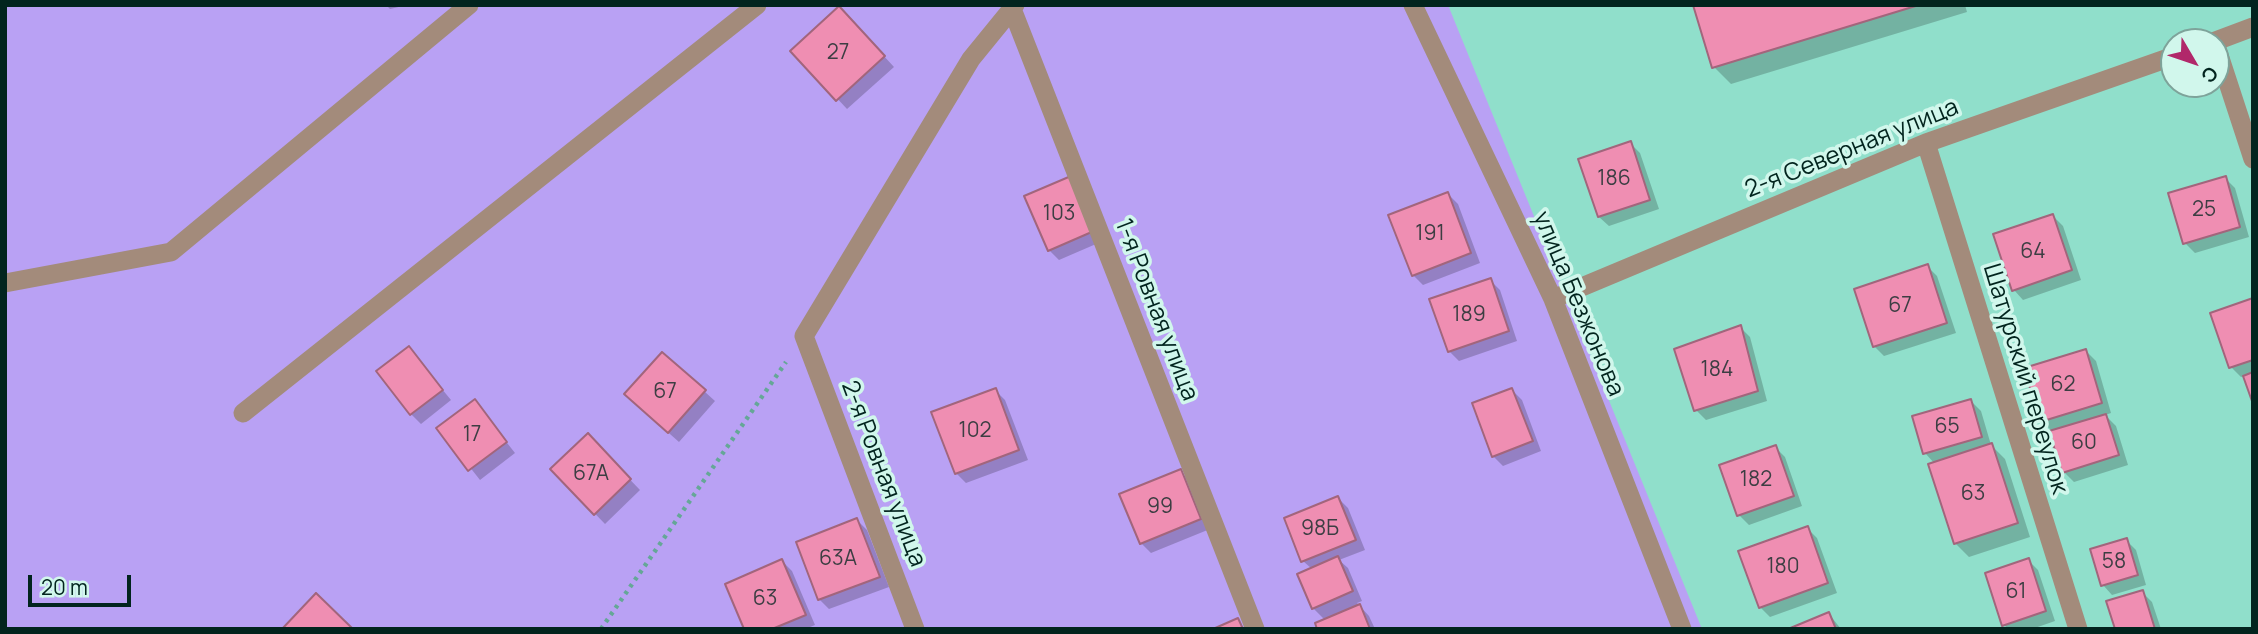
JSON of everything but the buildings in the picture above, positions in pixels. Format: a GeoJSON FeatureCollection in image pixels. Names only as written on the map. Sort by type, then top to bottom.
{"type":"FeatureCollection","features":[{"type":"Feature","properties":{"kind":"street"},"geometry":{"type":"LineString","coordinates":[[5,283],[171,252],[469,5]]}},
{"type":"Feature","properties":{"kind":"street"},"geometry":{"type":"LineString","coordinates":[[243,413],[757,5]]}},
{"type":"Feature","properties":{"kind":"street","name":"улица Безжонова"},"geometry":{"type":"LineString","coordinates":[[1413,5],[1553,299],[1682,629]]}},
{"type":"Feature","properties":{"kind":"street"},"geometry":{"type":"LineString","coordinates":[[804,336],[971,59],[1013,7]]}},
{"type":"Feature","properties":{"kind":"street","name":"1-я Ровная улица"},"geometry":{"type":"LineString","coordinates":[[1013,7],[1255,629]]}},
{"type":"Feature","properties":{"kind":"street"},"geometry":{"type":"LineString","coordinates":[[2230,37],[2253,27]]}},
{"type":"Feature","properties":{"kind":"street","name":"2-я Северная улица"},"geometry":{"type":"LineString","coordinates":[[1553,299],[1926,143],[2160,61]]}},
{"type":"Feature","properties":{"kind":"street"},"geometry":{"type":"LineString","coordinates":[[2230,89],[2253,159]]}},
{"type":"Feature","properties":{"kind":"street","name":"Шатурский переулок"},"geometry":{"type":"LineString","coordinates":[[1926,143],[2078,629]]}},
{"type":"Feature","properties":{"kind":"street","name":"2-я Ровная улица"},"geometry":{"type":"LineString","coordinates":[[804,336],[915,629]]}},
{"type":"Feature","properties":{"kind":"path"},"geometry":{"type":"LineString","coordinates":[[601,629],[804,336]]}},
{"type":"Feature","properties":{"kind":"shaded area"},"geometry":{"type":"Polygon","coordinates":[[[5,5],[1448,5],[1702,629],[5,629],[5,5]]]}}]}
